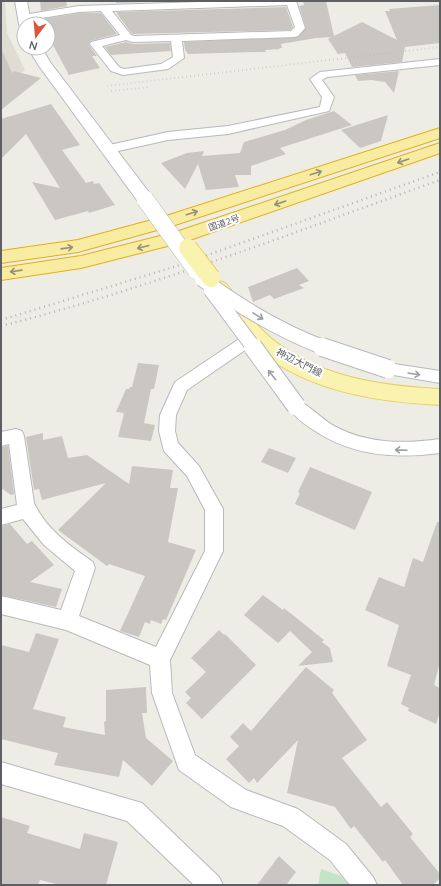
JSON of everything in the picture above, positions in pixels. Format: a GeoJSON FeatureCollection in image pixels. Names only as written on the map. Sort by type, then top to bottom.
{"type":"FeatureCollection","features":[{"type":"Feature","properties":{"kind":"highway","name":"国道2号"},"geometry":{"type":"LineString","coordinates":[[1,258],[78,246],[170,221],[440,133]]}},
{"type":"Feature","properties":{"kind":"highway","name":"国道2号"},"geometry":{"type":"LineString","coordinates":[[1,274],[81,262],[185,242],[440,148]]}},
{"type":"Feature","properties":{"kind":"main road","name":"神辺大門線"},"geometry":{"type":"LineString","coordinates":[[170,221],[185,242],[207,279],[256,335],[270,348],[310,371],[359,388],[387,393],[440,397]]}},
{"type":"Feature","properties":{"kind":"street"},"geometry":{"type":"LineString","coordinates":[[21,1],[23,16]]}},
{"type":"Feature","properties":{"kind":"street"},"geometry":{"type":"LineString","coordinates":[[47,16],[79,9],[291,1],[300,28],[294,34],[133,39],[127,37],[95,44],[114,70],[123,72],[164,67],[174,61],[178,58],[176,38]]}},
{"type":"Feature","properties":{"kind":"street"},"geometry":{"type":"LineString","coordinates":[[104,8],[127,37]]}},
{"type":"Feature","properties":{"kind":"street"},"geometry":{"type":"LineString","coordinates":[[40,56],[145,199],[207,279],[263,362],[296,406],[310,420],[326,431],[344,439],[364,445],[387,449],[408,450],[440,446]]}},
{"type":"Feature","properties":{"kind":"street"},"geometry":{"type":"LineString","coordinates":[[109,149],[168,136],[228,130],[325,109],[328,97],[316,79],[324,74],[440,62]]}},
{"type":"Feature","properties":{"kind":"street"},"geometry":{"type":"LineString","coordinates":[[207,279],[246,310],[302,340],[360,362],[388,369],[440,377]]}},
{"type":"Feature","properties":{"kind":"street"},"geometry":{"type":"LineString","coordinates":[[256,335],[181,386],[168,415],[167,431],[170,446],[193,471],[214,509],[214,551],[173,636],[160,658],[162,693],[188,762],[239,799],[290,817],[338,852],[365,885]]}},
{"type":"Feature","properties":{"kind":"street"},"geometry":{"type":"LineString","coordinates":[[1,439],[16,436],[25,503],[40,529],[57,545],[86,568],[67,621]]}},
{"type":"Feature","properties":{"kind":"street"},"geometry":{"type":"LineString","coordinates":[[1,517],[28,510]]}},
{"type":"Feature","properties":{"kind":"street"},"geometry":{"type":"LineString","coordinates":[[1,605],[67,621],[160,658]]}},
{"type":"Feature","properties":{"kind":"street"},"geometry":{"type":"LineString","coordinates":[[1,773],[134,811],[211,885]]}},
{"type":"Feature","properties":{"kind":"shaded area"},"geometry":{"type":"Polygon","coordinates":[[[1,1],[5,1],[7,33],[16,52],[16,56],[18,56],[25,70],[1,88],[1,1]]]}},
{"type":"Feature","properties":{"kind":"green space"},"geometry":{"type":"Polygon","coordinates":[[[321,869],[341,876],[349,885],[318,885],[321,869]]]}},
{"type":"Feature","properties":{"kind":"building"},"geometry":{"type":"Polygon","coordinates":[[[40,1],[66,1],[67,6],[41,11],[40,1]]]}},
{"type":"Feature","properties":{"kind":"building"},"geometry":{"type":"Polygon","coordinates":[[[116,1],[177,1],[116,3],[116,1]]]}},
{"type":"Feature","properties":{"kind":"building"},"geometry":{"type":"Polygon","coordinates":[[[303,1],[326,1],[334,36],[362,22],[397,40],[385,11],[390,11],[389,9],[440,5],[440,43],[405,47],[402,62],[352,67],[345,53],[338,54],[328,39],[331,37],[281,44],[282,48],[265,50],[266,52],[188,54],[185,50],[184,42],[298,37],[306,28],[299,6],[304,5],[303,1]]]}},
{"type":"Feature","properties":{"kind":"building"},"geometry":{"type":"Polygon","coordinates":[[[286,7],[293,27],[290,30],[132,34],[117,14],[117,12],[286,7]]]}},
{"type":"Feature","properties":{"kind":"building"},"geometry":{"type":"Polygon","coordinates":[[[80,13],[101,13],[117,34],[90,41],[89,45],[97,56],[92,56],[100,68],[68,75],[56,51],[56,17],[80,13]]]}},
{"type":"Feature","properties":{"kind":"building"},"geometry":{"type":"Polygon","coordinates":[[[126,42],[133,44],[170,43],[171,51],[111,55],[105,47],[126,42]]]}},
{"type":"Feature","properties":{"kind":"building"},"geometry":{"type":"Polygon","coordinates":[[[1,48],[12,73],[14,71],[41,78],[1,110],[1,48]]]}},
{"type":"Feature","properties":{"kind":"building"},"geometry":{"type":"Polygon","coordinates":[[[399,71],[394,93],[385,82],[371,80],[358,81],[355,75],[399,71]]]}},
{"type":"Feature","properties":{"kind":"building"},"geometry":{"type":"Polygon","coordinates":[[[51,104],[80,145],[62,150],[86,183],[93,181],[94,184],[99,183],[115,205],[89,213],[88,211],[55,220],[32,182],[60,188],[26,134],[1,159],[1,119],[51,104]]]}},
{"type":"Feature","properties":{"kind":"building"},"geometry":{"type":"Polygon","coordinates":[[[334,111],[352,125],[280,148],[286,154],[251,166],[251,175],[235,175],[239,187],[206,190],[198,164],[185,189],[161,163],[187,153],[204,151],[202,156],[240,153],[244,142],[285,130],[306,120],[334,111]]]}},
{"type":"Feature","properties":{"kind":"building"},"geometry":{"type":"Polygon","coordinates":[[[388,115],[381,141],[360,148],[341,130],[388,115]]]}},
{"type":"Feature","properties":{"kind":"building"},"geometry":{"type":"Polygon","coordinates":[[[297,268],[309,281],[299,285],[304,288],[274,299],[270,295],[253,302],[248,287],[297,268]]]}},
{"type":"Feature","properties":{"kind":"building"},"geometry":{"type":"Polygon","coordinates":[[[138,363],[159,365],[154,389],[151,389],[144,423],[155,425],[151,441],[118,437],[124,413],[116,412],[126,389],[132,387],[138,363]]]}},
{"type":"Feature","properties":{"kind":"building"},"geometry":{"type":"Polygon","coordinates":[[[43,433],[43,440],[62,436],[68,458],[87,455],[129,484],[132,466],[173,470],[170,488],[178,488],[168,542],[196,550],[166,620],[163,619],[161,624],[151,620],[150,624],[145,622],[139,637],[120,631],[145,576],[109,564],[107,566],[58,530],[106,483],[42,500],[39,489],[34,490],[26,437],[43,433]]]}},
{"type":"Feature","properties":{"kind":"building"},"geometry":{"type":"Polygon","coordinates":[[[8,446],[14,494],[11,495],[1,488],[1,447],[8,446]]]}},
{"type":"Feature","properties":{"kind":"building"},"geometry":{"type":"Polygon","coordinates":[[[269,448],[296,458],[288,473],[261,462],[269,448]]]}},
{"type":"Feature","properties":{"kind":"building"},"geometry":{"type":"Polygon","coordinates":[[[310,467],[372,492],[355,530],[295,504],[300,493],[298,492],[310,467]]]}},
{"type":"Feature","properties":{"kind":"building"},"geometry":{"type":"Polygon","coordinates":[[[437,522],[440,522],[440,662],[434,685],[440,688],[440,711],[436,724],[408,711],[409,708],[401,704],[411,675],[387,666],[399,625],[365,610],[379,577],[404,587],[413,558],[423,562],[437,522]]]}},
{"type":"Feature","properties":{"kind":"building"},"geometry":{"type":"Polygon","coordinates":[[[10,524],[27,544],[32,541],[54,565],[30,582],[62,589],[56,607],[1,595],[1,526],[10,524]]]}},
{"type":"Feature","properties":{"kind":"building"},"geometry":{"type":"Polygon","coordinates":[[[263,595],[283,610],[284,608],[324,640],[322,642],[330,648],[333,662],[298,666],[312,652],[290,631],[278,643],[244,615],[263,595]]]}},
{"type":"Feature","properties":{"kind":"building"},"geometry":{"type":"Polygon","coordinates":[[[219,630],[224,635],[225,634],[256,665],[202,719],[186,703],[191,698],[185,692],[206,672],[191,658],[219,630]]]}},
{"type":"Feature","properties":{"kind":"building"},"geometry":{"type":"Polygon","coordinates":[[[36,633],[59,639],[33,709],[66,717],[63,727],[105,735],[104,722],[106,721],[106,690],[146,687],[147,713],[142,713],[146,738],[173,761],[152,786],[123,760],[119,777],[54,765],[58,753],[1,739],[1,645],[29,652],[36,633]]]}},
{"type":"Feature","properties":{"kind":"building"},"geometry":{"type":"Polygon","coordinates":[[[306,667],[334,690],[332,693],[367,740],[342,758],[381,807],[387,802],[413,834],[410,837],[440,874],[440,878],[433,885],[403,885],[385,860],[383,862],[354,826],[351,829],[335,807],[287,793],[298,740],[257,783],[254,778],[249,783],[226,759],[239,746],[230,737],[243,723],[251,731],[306,667]]]}},
{"type":"Feature","properties":{"kind":"building"},"geometry":{"type":"Polygon","coordinates":[[[1,817],[30,826],[27,833],[80,849],[84,833],[118,842],[106,885],[60,885],[40,880],[38,885],[1,885],[1,817]]]}},
{"type":"Feature","properties":{"kind":"building"},"geometry":{"type":"Polygon","coordinates":[[[279,856],[296,872],[286,885],[257,885],[279,856]]]}},
{"type":"Feature","properties":{"kind":"railway"},"geometry":{"type":"LineString","coordinates":[[107,86],[440,47]]}},
{"type":"Feature","properties":{"kind":"railway"},"geometry":{"type":"LineString","coordinates":[[111,91],[150,87]]}},
{"type":"Feature","properties":{"kind":"railway"},"geometry":{"type":"LineString","coordinates":[[1,320],[177,266],[440,172]]}},
{"type":"Feature","properties":{"kind":"railway"},"geometry":{"type":"LineString","coordinates":[[1,326],[57,311],[168,277],[440,180]]}}]}
